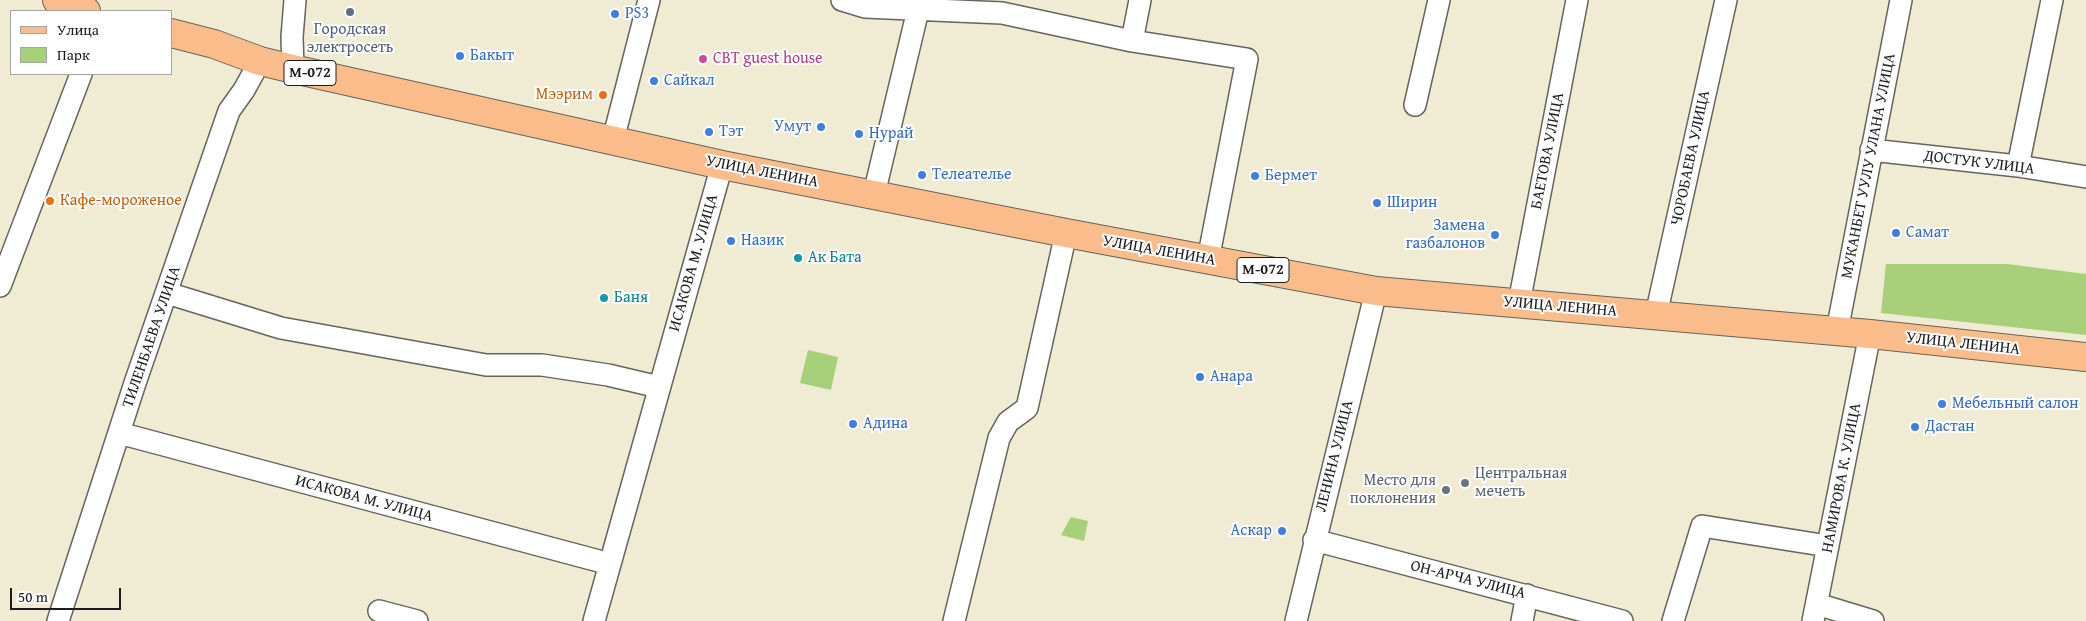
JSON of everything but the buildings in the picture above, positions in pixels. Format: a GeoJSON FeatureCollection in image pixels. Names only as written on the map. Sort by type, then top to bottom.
{"type":"FeatureCollection","features":[{"type":"Feature","properties":{"kind":"main road"},"geometry":{"type":"LineString","coordinates":[[58,0],[83,10]]}},
{"type":"Feature","properties":{"kind":"main road","name":"М-072"},"geometry":{"type":"LineString","coordinates":[[172,33],[214,44],[260,61],[293,69]]}},
{"type":"Feature","properties":{"kind":"main road","name":"УЛИЦА ЛЕНИНА"},"geometry":{"type":"LineString","coordinates":[[293,69],[722,165],[1066,234],[1376,291],[1870,334],[2086,357]]}},
{"type":"Feature","properties":{"kind":"street"},"geometry":{"type":"LineString","coordinates":[[293,69],[292,37],[295,0]]}},
{"type":"Feature","properties":{"kind":"street"},"geometry":{"type":"LineString","coordinates":[[613,140],[649,0]]}},
{"type":"Feature","properties":{"kind":"street"},"geometry":{"type":"LineString","coordinates":[[842,0],[918,10],[1003,7],[1132,41],[1247,59],[1208,260]]}},
{"type":"Feature","properties":{"kind":"street"},"geometry":{"type":"LineString","coordinates":[[1132,41],[1140,0]]}},
{"type":"Feature","properties":{"kind":"street"},"geometry":{"type":"LineString","coordinates":[[1414,105],[1439,0]]}},
{"type":"Feature","properties":{"kind":"street","name":"БАЕТОВА УЛИЦА"},"geometry":{"type":"LineString","coordinates":[[1518,303],[1577,0]]}},
{"type":"Feature","properties":{"kind":"street","name":"ЧОРОБАЕВА УЛИЦА"},"geometry":{"type":"LineString","coordinates":[[1656,315],[1726,0]]}},
{"type":"Feature","properties":{"kind":"street","name":"МУКАНБЕТ УУЛУ УЛАНА УЛИЦА"},"geometry":{"type":"LineString","coordinates":[[1836,331],[1901,0]]}},
{"type":"Feature","properties":{"kind":"street"},"geometry":{"type":"LineString","coordinates":[[2018,166],[2052,0]]}},
{"type":"Feature","properties":{"kind":"street"},"geometry":{"type":"LineString","coordinates":[[874,194],[918,10]]}},
{"type":"Feature","properties":{"kind":"street","name":"ТИЛЕНБАЕВА УЛИЦА"},"geometry":{"type":"LineString","coordinates":[[58,621],[119,433],[228,111],[244,90],[260,61]]}},
{"type":"Feature","properties":{"kind":"street"},"geometry":{"type":"LineString","coordinates":[[0,286],[81,75]]}},
{"type":"Feature","properties":{"kind":"street","name":"ДОСТУК УЛИЦА"},"geometry":{"type":"LineString","coordinates":[[1871,150],[2018,166],[2086,177]]}},
{"type":"Feature","properties":{"kind":"street","name":"ИСАКОВА М. УЛИЦА"},"geometry":{"type":"LineString","coordinates":[[594,621],[722,165]]}},
{"type":"Feature","properties":{"kind":"street"},"geometry":{"type":"LineString","coordinates":[[954,621],[1000,438],[1008,422],[1027,408],[1066,234]]}},
{"type":"Feature","properties":{"kind":"street","name":"ЛЕНИНА УЛИЦА"},"geometry":{"type":"LineString","coordinates":[[1296,621],[1314,540],[1376,291]]}},
{"type":"Feature","properties":{"kind":"street"},"geometry":{"type":"LineString","coordinates":[[167,293],[281,328],[486,365],[542,365],[608,375],[659,387]]}},
{"type":"Feature","properties":{"kind":"street","name":"НАМИРОВА К. УЛИЦА"},"geometry":{"type":"LineString","coordinates":[[1815,613],[1870,334]]}},
{"type":"Feature","properties":{"kind":"street","name":"ИСАКОВА М. УЛИЦА"},"geometry":{"type":"LineString","coordinates":[[119,433],[610,564]]}},
{"type":"Feature","properties":{"kind":"street"},"geometry":{"type":"LineString","coordinates":[[1673,621],[1702,526],[1828,546]]}},
{"type":"Feature","properties":{"kind":"street","name":"ОН-АРЧА УЛИЦА"},"geometry":{"type":"LineString","coordinates":[[1314,540],[1622,621]]}},
{"type":"Feature","properties":{"kind":"street"},"geometry":{"type":"LineString","coordinates":[[1522,621],[1527,595]]}},
{"type":"Feature","properties":{"kind":"street"},"geometry":{"type":"LineString","coordinates":[[379,611],[417,621]]}},
{"type":"Feature","properties":{"kind":"street"},"geometry":{"type":"LineString","coordinates":[[1815,613],[1873,621]]}},
{"type":"Feature","properties":{"kind":"green space"},"geometry":{"type":"Polygon","coordinates":[[[1886,264],[2007,264],[2086,274],[2086,335],[1881,313],[1886,264]]]}},
{"type":"Feature","properties":{"kind":"green space"},"geometry":{"type":"Polygon","coordinates":[[[808,350],[838,357],[831,390],[800,383],[808,350]]]}},
{"type":"Feature","properties":{"kind":"green space"},"geometry":{"type":"Polygon","coordinates":[[[1071,517],[1088,521],[1084,541],[1061,535],[1071,517]]]}},
{"type":"Feature","properties":{"kind":"place","name":"Городская электросеть"},"geometry":{"type":"Point","coordinates":[350,12]}},
{"type":"Feature","properties":{"kind":"place","name":"PS3"},"geometry":{"type":"Point","coordinates":[615,14]}},
{"type":"Feature","properties":{"kind":"place","name":"Бакыт"},"geometry":{"type":"Point","coordinates":[460,56]}},
{"type":"Feature","properties":{"kind":"place","name":"CBT guest house"},"geometry":{"type":"Point","coordinates":[703,59]}},
{"type":"Feature","properties":{"kind":"place","name":"Сайкал"},"geometry":{"type":"Point","coordinates":[654,81]}},
{"type":"Feature","properties":{"kind":"place","name":"Мээрим"},"geometry":{"type":"Point","coordinates":[603,95]}},
{"type":"Feature","properties":{"kind":"place","name":"Умут"},"geometry":{"type":"Point","coordinates":[821,127]}},
{"type":"Feature","properties":{"kind":"place","name":"Тэт"},"geometry":{"type":"Point","coordinates":[709,132]}},
{"type":"Feature","properties":{"kind":"place","name":"Нурай"},"geometry":{"type":"Point","coordinates":[859,134]}},
{"type":"Feature","properties":{"kind":"place","name":"Телеателье"},"geometry":{"type":"Point","coordinates":[922,175]}},
{"type":"Feature","properties":{"kind":"place","name":"Бермет"},"geometry":{"type":"Point","coordinates":[1255,176]}},
{"type":"Feature","properties":{"kind":"place","name":"Кафе-мороженое"},"geometry":{"type":"Point","coordinates":[50,201]}},
{"type":"Feature","properties":{"kind":"place","name":"Ширин"},"geometry":{"type":"Point","coordinates":[1377,203]}},
{"type":"Feature","properties":{"kind":"place","name":"Самат"},"geometry":{"type":"Point","coordinates":[1896,233]}},
{"type":"Feature","properties":{"kind":"place","name":"Замена газбалонов"},"geometry":{"type":"Point","coordinates":[1495,235]}},
{"type":"Feature","properties":{"kind":"place","name":"Назик"},"geometry":{"type":"Point","coordinates":[731,241]}},
{"type":"Feature","properties":{"kind":"place","name":"Ак Бата"},"geometry":{"type":"Point","coordinates":[798,258]}},
{"type":"Feature","properties":{"kind":"place","name":"Баня"},"geometry":{"type":"Point","coordinates":[604,298]}},
{"type":"Feature","properties":{"kind":"place","name":"Анара"},"geometry":{"type":"Point","coordinates":[1200,377]}},
{"type":"Feature","properties":{"kind":"place","name":"Мебельный салон"},"geometry":{"type":"Point","coordinates":[1942,404]}},
{"type":"Feature","properties":{"kind":"place","name":"Адина"},"geometry":{"type":"Point","coordinates":[853,424]}},
{"type":"Feature","properties":{"kind":"place","name":"Дастан"},"geometry":{"type":"Point","coordinates":[1915,427]}},
{"type":"Feature","properties":{"kind":"place","name":"Центральная мечеть"},"geometry":{"type":"Point","coordinates":[1465,483]}},
{"type":"Feature","properties":{"kind":"place","name":"Место для поклонения"},"geometry":{"type":"Point","coordinates":[1446,490]}},
{"type":"Feature","properties":{"kind":"place","name":"Аскар"},"geometry":{"type":"Point","coordinates":[1282,531]}}]}
